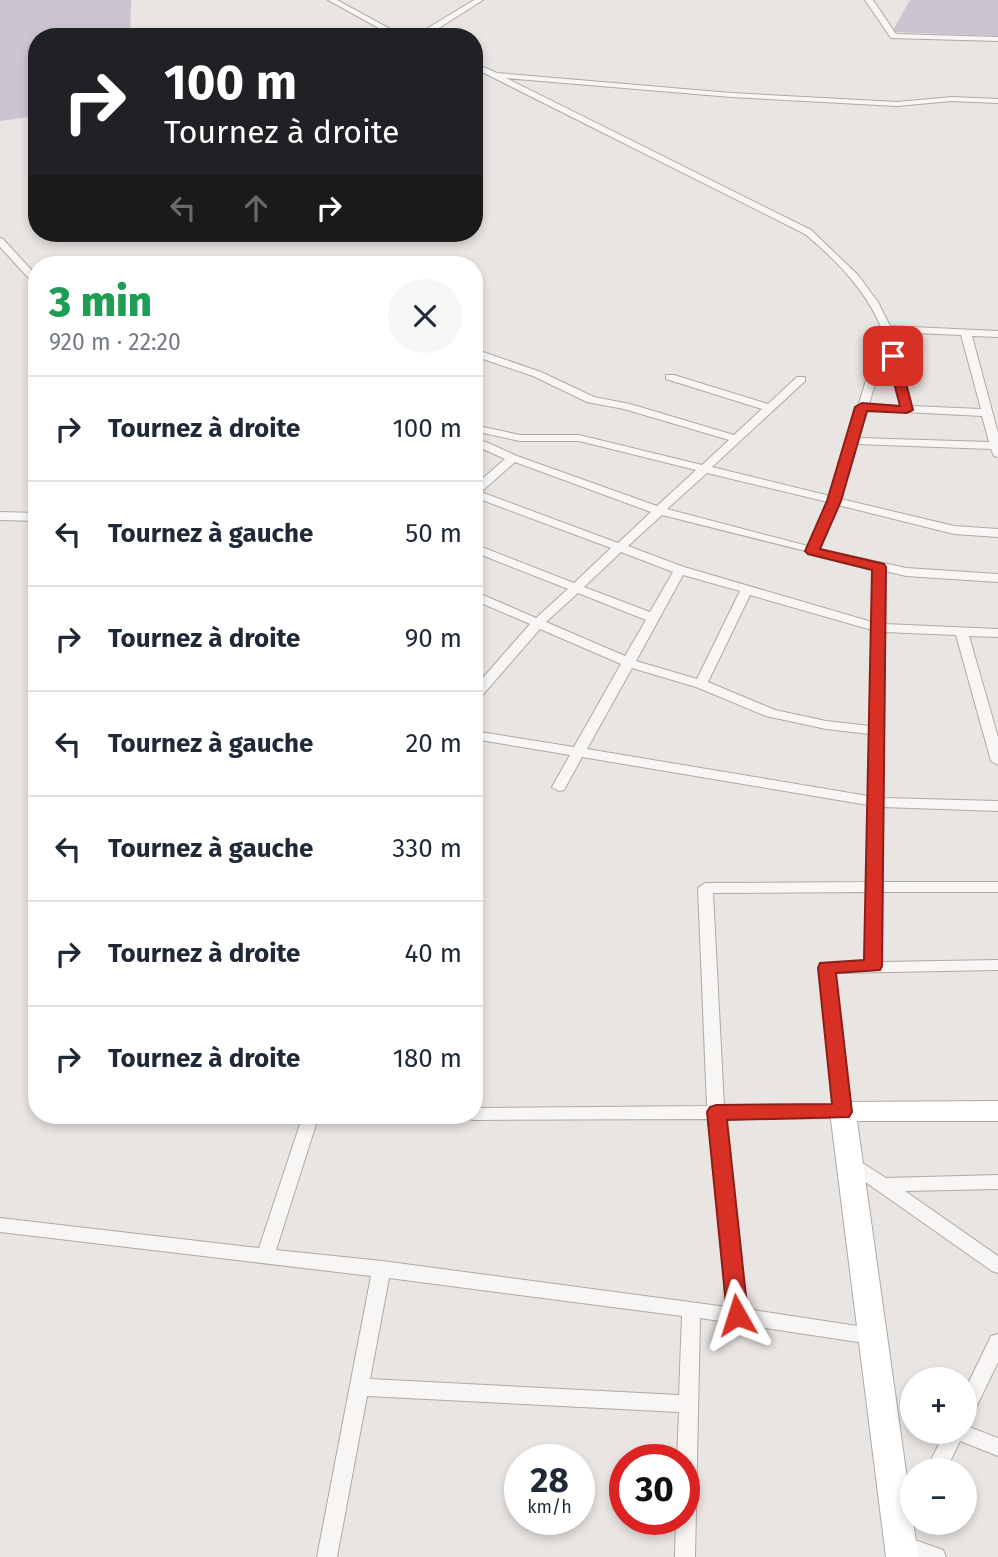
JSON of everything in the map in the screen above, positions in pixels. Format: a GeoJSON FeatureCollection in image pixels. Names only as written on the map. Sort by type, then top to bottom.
{"type":"FeatureCollection","features":[{"type":"Feature","properties":{"kind":"street"},"geometry":{"type":"LineString","coordinates":[[332,0],[384,28]]}},
{"type":"Feature","properties":{"kind":"street"},"geometry":{"type":"LineString","coordinates":[[437,28],[445,20],[479,0]]}},
{"type":"Feature","properties":{"kind":"street"},"geometry":{"type":"LineString","coordinates":[[869,0],[894,36],[998,39]]}},
{"type":"Feature","properties":{"kind":"street"},"geometry":{"type":"LineString","coordinates":[[483,70],[808,232],[833,253],[878,311],[887,329],[907,410]]}},
{"type":"Feature","properties":{"kind":"street"},"geometry":{"type":"LineString","coordinates":[[483,74],[731,95],[856,102],[897,104],[952,99],[998,101]]}},
{"type":"Feature","properties":{"kind":"street"},"geometry":{"type":"LineString","coordinates":[[0,240],[28,272]]}},
{"type":"Feature","properties":{"kind":"street"},"geometry":{"type":"LineString","coordinates":[[887,329],[998,334]]}},
{"type":"Feature","properties":{"kind":"street"},"geometry":{"type":"LineString","coordinates":[[812,551],[834,501],[887,329]]}},
{"type":"Feature","properties":{"kind":"street"},"geometry":{"type":"LineString","coordinates":[[852,441],[997,449],[966,334]]}},
{"type":"Feature","properties":{"kind":"street"},"geometry":{"type":"LineString","coordinates":[[483,355],[537,374],[591,400],[626,405],[736,439]]}},
{"type":"Feature","properties":{"kind":"street"},"geometry":{"type":"LineString","coordinates":[[670,377],[770,408]]}},
{"type":"Feature","properties":{"kind":"street"},"geometry":{"type":"LineString","coordinates":[[483,686],[537,624],[801,379]]}},
{"type":"Feature","properties":{"kind":"street"},"geometry":{"type":"LineString","coordinates":[[862,407],[986,413]]}},
{"type":"Feature","properties":{"kind":"street"},"geometry":{"type":"LineString","coordinates":[[483,430],[520,438],[579,438],[954,530],[998,533]]}},
{"type":"Feature","properties":{"kind":"street"},"geometry":{"type":"LineString","coordinates":[[483,444],[513,458],[657,510],[812,551],[905,572],[998,578]]}},
{"type":"Feature","properties":{"kind":"street"},"geometry":{"type":"LineString","coordinates":[[483,484],[513,458]]}},
{"type":"Feature","properties":{"kind":"street"},"geometry":{"type":"LineString","coordinates":[[483,495],[680,570],[878,628],[998,632]]}},
{"type":"Feature","properties":{"kind":"street"},"geometry":{"type":"LineString","coordinates":[[0,516],[28,517]]}},
{"type":"Feature","properties":{"kind":"street"},"geometry":{"type":"LineString","coordinates":[[483,552],[653,618]]}},
{"type":"Feature","properties":{"kind":"street"},"geometry":{"type":"LineString","coordinates":[[873,966],[878,802],[879,567]]}},
{"type":"Feature","properties":{"kind":"street"},"geometry":{"type":"LineString","coordinates":[[559,787],[680,570]]}},
{"type":"Feature","properties":{"kind":"street"},"geometry":{"type":"LineString","coordinates":[[701,684],[746,591]]}},
{"type":"Feature","properties":{"kind":"street"},"geometry":{"type":"LineString","coordinates":[[483,600],[628,662],[701,684],[771,713],[826,725],[878,731]]}},
{"type":"Feature","properties":{"kind":"street"},"geometry":{"type":"LineString","coordinates":[[961,631],[995,738],[998,761]]}},
{"type":"Feature","properties":{"kind":"street"},"geometry":{"type":"LineString","coordinates":[[483,736],[878,802],[998,806]]}},
{"type":"Feature","properties":{"kind":"street"},"geometry":{"type":"LineString","coordinates":[[737,1315],[716,1112],[705,888],[998,887]]}},
{"type":"Feature","properties":{"kind":"street"},"geometry":{"type":"LineString","coordinates":[[936,1557],[905,1541],[871,1336],[842,1112],[827,968],[998,965]]}},
{"type":"Feature","properties":{"kind":"street"},"geometry":{"type":"LineString","coordinates":[[483,1114],[998,1111]]}},
{"type":"Feature","properties":{"kind":"street"},"geometry":{"type":"LineString","coordinates":[[265,1256],[308,1124]]}},
{"type":"Feature","properties":{"kind":"street"},"geometry":{"type":"LineString","coordinates":[[850,1162],[998,1266]]}},
{"type":"Feature","properties":{"kind":"street"},"geometry":{"type":"LineString","coordinates":[[883,1185],[998,1182]]}},
{"type":"Feature","properties":{"kind":"street"},"geometry":{"type":"LineString","coordinates":[[0,1225],[382,1268],[737,1315],[871,1336]]}},
{"type":"Feature","properties":{"kind":"street"},"geometry":{"type":"LineString","coordinates":[[327,1557],[382,1268]]}},
{"type":"Feature","properties":{"kind":"street"},"geometry":{"type":"LineString","coordinates":[[685,1557],[691,1309]]}},
{"type":"Feature","properties":{"kind":"street"},"geometry":{"type":"LineString","coordinates":[[977,1385],[998,1342]]}},
{"type":"Feature","properties":{"kind":"street"},"geometry":{"type":"LineString","coordinates":[[359,1387],[688,1404]]}},
{"type":"Feature","properties":{"kind":"street"},"geometry":{"type":"LineString","coordinates":[[977,1439],[998,1447]]}},
{"type":"Feature","properties":{"kind":"shaded area"},"geometry":{"type":"Polygon","coordinates":[[[0,0],[131,0],[130,28],[28,28],[28,117],[0,121],[0,0]]]}},
{"type":"Feature","properties":{"kind":"shaded area"},"geometry":{"type":"Polygon","coordinates":[[[910,0],[998,0],[998,36],[892,32],[910,0]]]}},
{"type":"Feature","properties":{"kind":"route"},"geometry":{"type":"LineString","coordinates":[[737,1315],[716,1112],[842,1112],[827,968],[873,966],[878,802],[879,567],[812,551],[834,501],[862,407],[907,410],[893,356]]}}]}
